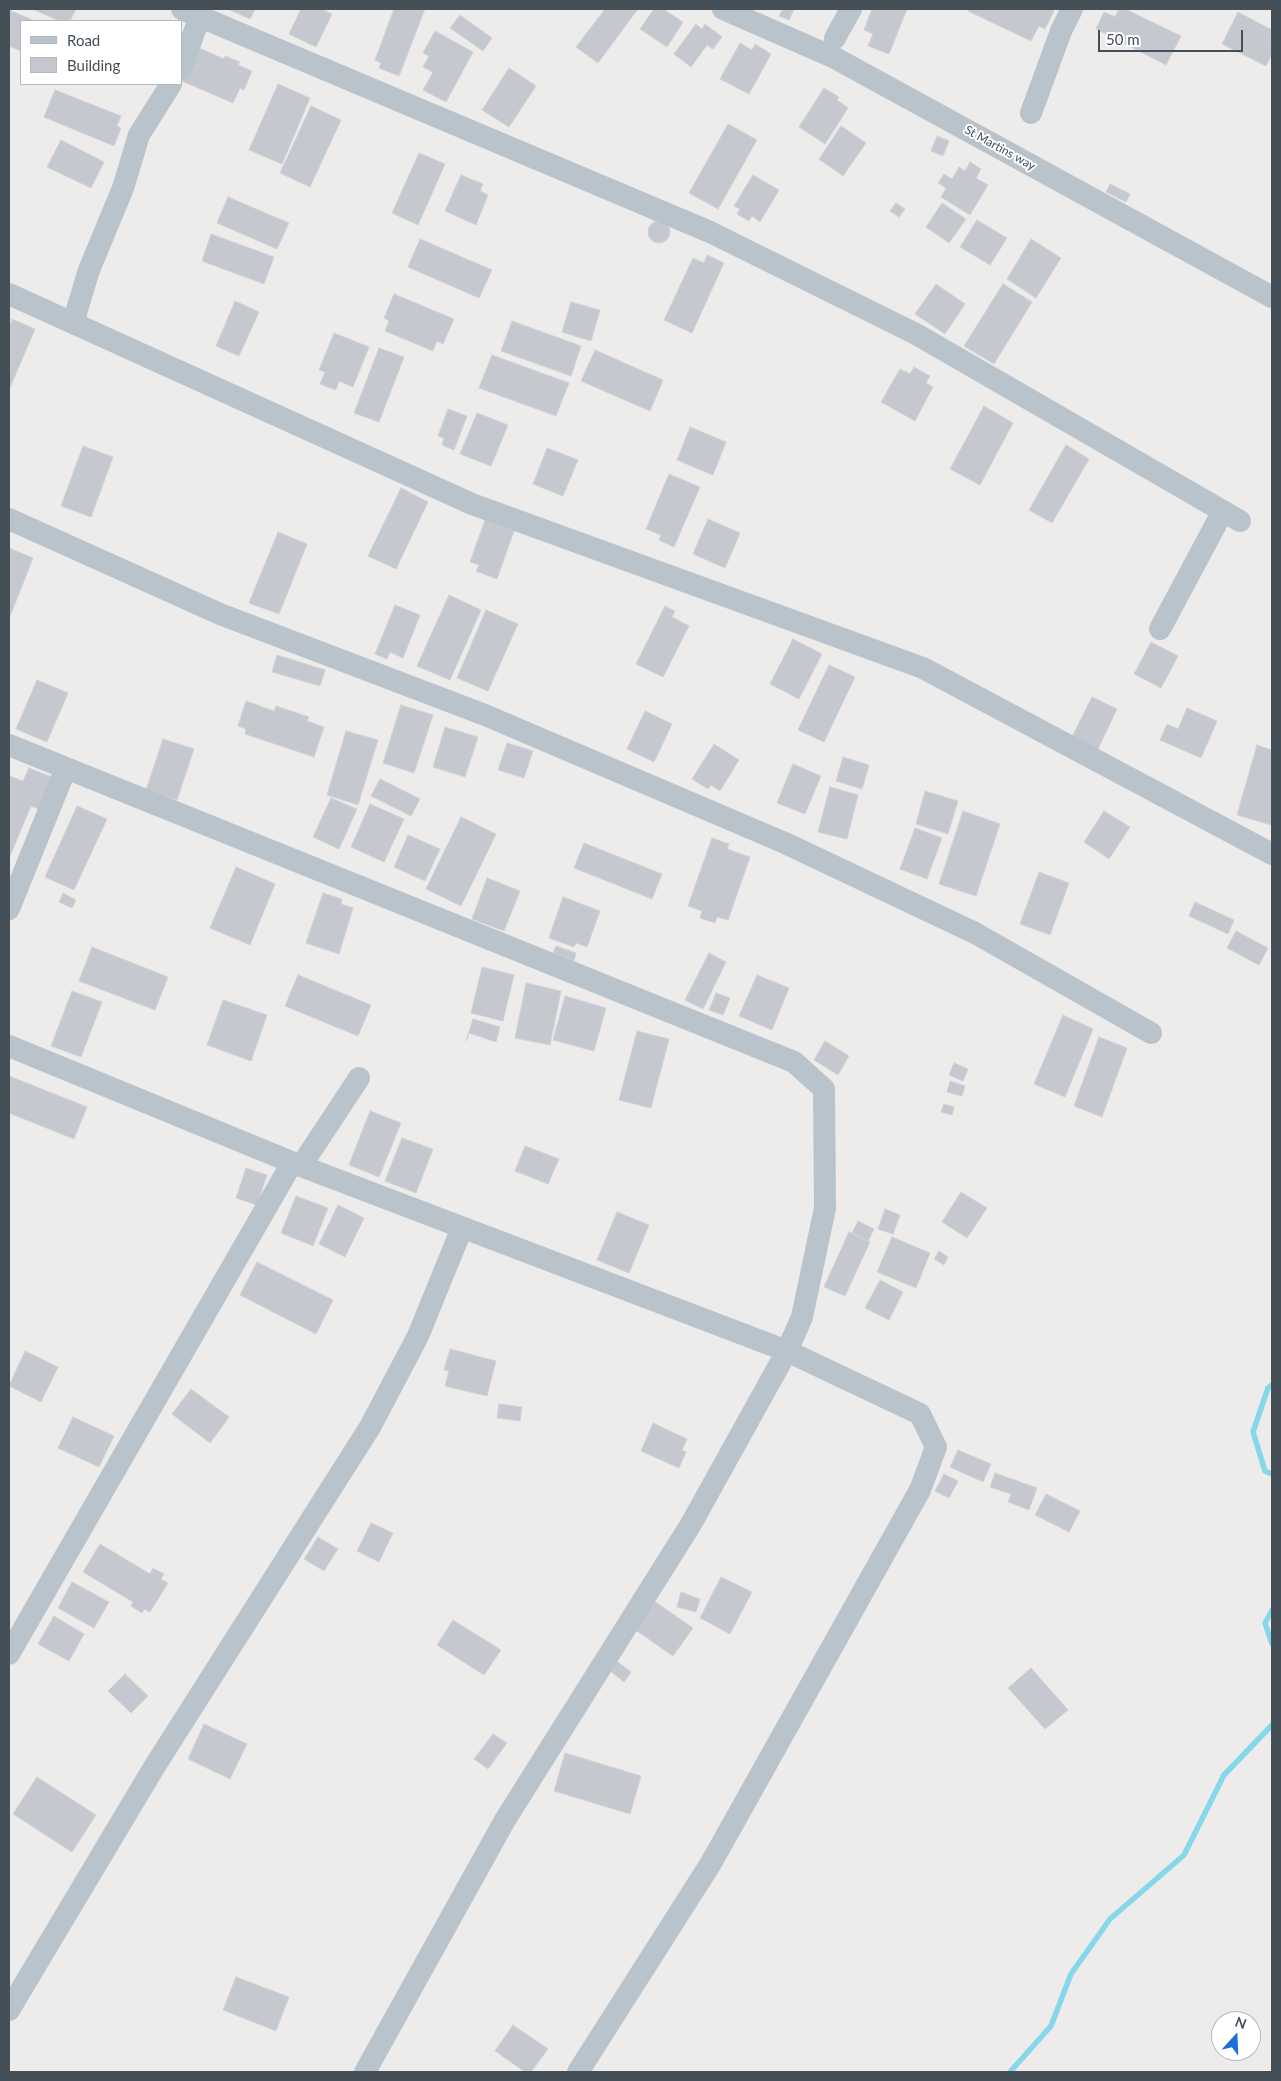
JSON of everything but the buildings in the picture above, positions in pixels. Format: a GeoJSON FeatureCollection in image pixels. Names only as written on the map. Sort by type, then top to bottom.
{"type":"FeatureCollection","features":[{"type":"Feature","properties":{"kind":"street","name":"St Martins way"},"geometry":{"type":"LineString","coordinates":[[723,9],[835,58],[1272,297]]}},
{"type":"Feature","properties":{"kind":"street"},"geometry":{"type":"LineString","coordinates":[[835,38],[851,9]]}},
{"type":"Feature","properties":{"kind":"street"},"geometry":{"type":"LineString","coordinates":[[1031,113],[1061,31],[1072,9]]}},
{"type":"Feature","properties":{"kind":"street"},"geometry":{"type":"LineString","coordinates":[[182,63],[191,12],[710,232],[916,334],[1231,516],[1160,628]]}},
{"type":"Feature","properties":{"kind":"street"},"geometry":{"type":"LineString","coordinates":[[73,323],[89,270],[123,188],[140,136],[170,85]]}},
{"type":"Feature","properties":{"kind":"street"},"geometry":{"type":"LineString","coordinates":[[9,294],[472,504],[923,668],[1272,854]]}},
{"type":"Feature","properties":{"kind":"street"},"geometry":{"type":"LineString","coordinates":[[9,519],[220,614],[484,714],[785,843],[975,933],[1151,1033]]}},
{"type":"Feature","properties":{"kind":"street"},"geometry":{"type":"LineString","coordinates":[[9,745],[794,1062],[824,1089],[824,1208],[802,1317],[787,1352],[691,1524],[505,1820],[365,2072]]}},
{"type":"Feature","properties":{"kind":"street"},"geometry":{"type":"LineString","coordinates":[[9,909],[66,768]]}},
{"type":"Feature","properties":{"kind":"street"},"geometry":{"type":"LineString","coordinates":[[9,1046],[297,1165],[787,1352],[920,1414],[936,1447],[920,1490],[710,1863],[578,2072]]}},
{"type":"Feature","properties":{"kind":"street"},"geometry":{"type":"LineString","coordinates":[[9,1654],[297,1165],[359,1078]]}},
{"type":"Feature","properties":{"kind":"street"},"geometry":{"type":"LineString","coordinates":[[9,2010],[153,1769],[370,1427],[418,1336],[462,1228]]}},
{"type":"Feature","properties":{"kind":"waterway"},"geometry":{"type":"LineString","coordinates":[[1272,1385],[1268,1388],[1253,1432],[1265,1471],[1272,1474]]}},
{"type":"Feature","properties":{"kind":"waterway"},"geometry":{"type":"LineString","coordinates":[[1272,1610],[1265,1623],[1272,1644]]}},
{"type":"Feature","properties":{"kind":"waterway"},"geometry":{"type":"LineString","coordinates":[[1010,2072],[1051,2026],[1071,1974],[1110,1919],[1184,1855],[1224,1775],[1272,1725]]}}]}
